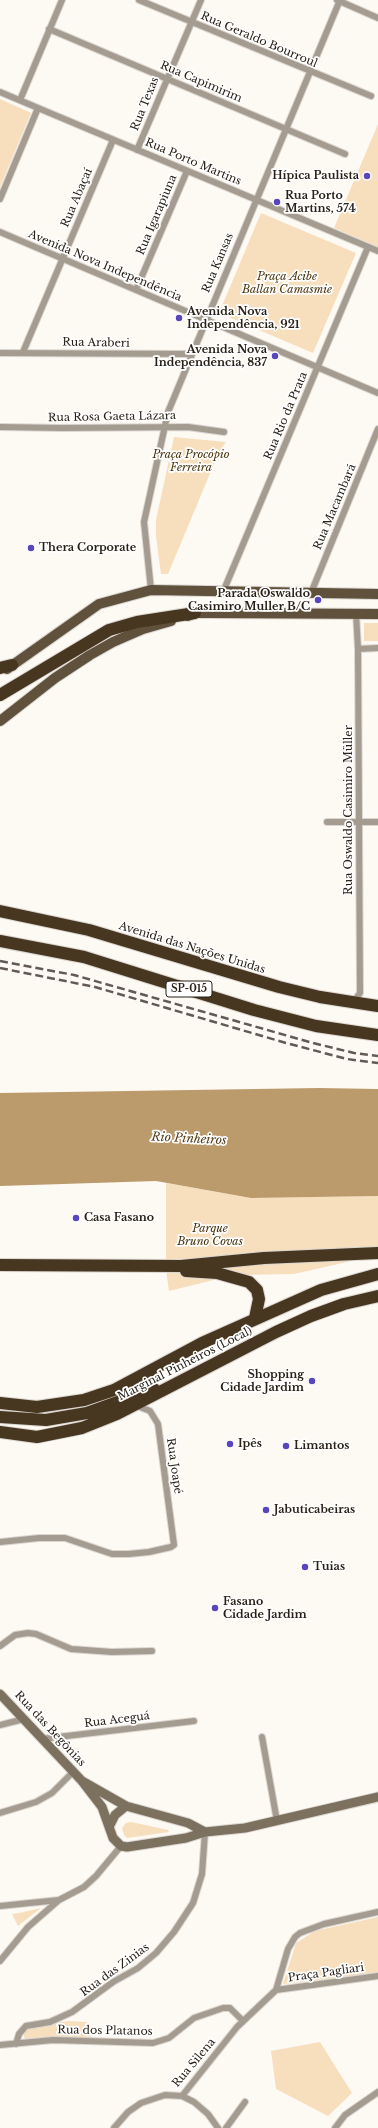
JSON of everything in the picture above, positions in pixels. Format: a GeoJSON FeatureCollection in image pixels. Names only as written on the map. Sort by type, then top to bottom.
{"type":"FeatureCollection","features":[{"type":"Feature","properties":{"kind":"highway"},"geometry":{"type":"LineString","coordinates":[[2,694],[109,630],[137,622],[195,613]]}},
{"type":"Feature","properties":{"kind":"highway"},"geometry":{"type":"LineString","coordinates":[[0,668],[12,666]]}},
{"type":"Feature","properties":{"kind":"highway","name":"Avenida das Nações Unidas"},"geometry":{"type":"LineString","coordinates":[[1,911],[89,930],[279,987],[375,1006]]}},
{"type":"Feature","properties":{"kind":"highway","name":"SP-015"},"geometry":{"type":"LineString","coordinates":[[0,941],[84,957],[254,1010],[316,1026],[378,1035]]}},
{"type":"Feature","properties":{"kind":"highway"},"geometry":{"type":"LineString","coordinates":[[0,1265],[181,1266],[264,1258],[378,1253]]}},
{"type":"Feature","properties":{"kind":"highway"},"geometry":{"type":"LineString","coordinates":[[152,1266],[188,1272],[217,1273],[249,1282],[257,1290],[259,1299],[255,1318]]}},
{"type":"Feature","properties":{"kind":"highway"},"geometry":{"type":"LineString","coordinates":[[0,1403],[37,1407],[84,1400],[114,1390],[255,1318],[321,1290],[378,1274]]}},
{"type":"Feature","properties":{"kind":"highway","name":"Marginal Pinheiros (Local)"},"geometry":{"type":"LineString","coordinates":[[0,1432],[37,1437],[82,1428],[135,1405],[181,1380],[311,1316],[344,1304],[378,1296]]}},
{"type":"Feature","properties":{"kind":"highway"},"geometry":{"type":"LineString","coordinates":[[0,1417],[46,1420],[87,1413],[126,1398],[181,1380]]}},
{"type":"Feature","properties":{"kind":"main road"},"geometry":{"type":"LineString","coordinates":[[0,673],[100,604],[151,590],[378,594]]}},
{"type":"Feature","properties":{"kind":"main road"},"geometry":{"type":"LineString","coordinates":[[0,721],[55,678],[113,642],[142,629],[195,613],[378,614]]}},
{"type":"Feature","properties":{"kind":"main road","name":"Rua das Begônias"},"geometry":{"type":"LineString","coordinates":[[0,1694],[97,1798],[110,1825],[113,1838],[121,1846]]}},
{"type":"Feature","properties":{"kind":"main road","name":"Rua das Begônias"},"geometry":{"type":"LineString","coordinates":[[82,1781],[126,1806],[188,1823],[205,1832]]}},
{"type":"Feature","properties":{"kind":"main road"},"geometry":{"type":"LineString","coordinates":[[121,1846],[135,1846],[186,1838],[205,1832],[234,1830],[378,1797]]}},
{"type":"Feature","properties":{"kind":"main road"},"geometry":{"type":"LineString","coordinates":[[110,1825],[115,1815],[126,1806]]}},
{"type":"Feature","properties":{"kind":"main road"},"geometry":{"type":"LineString","coordinates":[[186,1838],[189,1831],[188,1823]]}},
{"type":"Feature","properties":{"kind":"street"},"geometry":{"type":"LineString","coordinates":[[20,100],[61,0]]}},
{"type":"Feature","properties":{"kind":"street","name":"Rua Geraldo Bourroul"},"geometry":{"type":"LineString","coordinates":[[139,0],[371,96]]}},
{"type":"Feature","properties":{"kind":"street","name":"Rua Texas"},"geometry":{"type":"LineString","coordinates":[[137,150],[201,0]]}},
{"type":"Feature","properties":{"kind":"street"},"geometry":{"type":"LineString","coordinates":[[339,0],[378,18]]}},
{"type":"Feature","properties":{"kind":"street","name":"Rua Kansas"},"geometry":{"type":"LineString","coordinates":[[151,590],[144,522],[164,426],[206,319],[339,0]]}},
{"type":"Feature","properties":{"kind":"street","name":"Rua Capimirim"},"geometry":{"type":"LineString","coordinates":[[49,29],[345,154]]}},
{"type":"Feature","properties":{"kind":"street","name":"Rua Porto Martins"},"geometry":{"type":"LineString","coordinates":[[0,92],[378,252]]}},
{"type":"Feature","properties":{"kind":"street"},"geometry":{"type":"LineString","coordinates":[[0,199],[38,108]]}},
{"type":"Feature","properties":{"kind":"street","name":"Rua Abaçaí"},"geometry":{"type":"LineString","coordinates":[[23,352],[113,140]]}},
{"type":"Feature","properties":{"kind":"street","name":"Rua Igarapiuna"},"geometry":{"type":"LineString","coordinates":[[136,290],[187,171]]}},
{"type":"Feature","properties":{"kind":"street","name":"Avenida Nova Independência"},"geometry":{"type":"LineString","coordinates":[[0,232],[378,393]]}},
{"type":"Feature","properties":{"kind":"street","name":"Rua Rio da Prata"},"geometry":{"type":"LineString","coordinates":[[223,592],[368,247]]}},
{"type":"Feature","properties":{"kind":"street","name":"Rua Araberi"},"geometry":{"type":"LineString","coordinates":[[0,353],[192,354]]}},
{"type":"Feature","properties":{"kind":"street","name":"Rua Rosa Gaeta Lázara"},"geometry":{"type":"LineString","coordinates":[[0,427],[62,428],[164,426],[188,427],[224,432]]}},
{"type":"Feature","properties":{"kind":"street","name":"Rua Macambará"},"geometry":{"type":"LineString","coordinates":[[311,593],[378,429]]}},
{"type":"Feature","properties":{"kind":"street","name":"Rua Oswaldo Casimiro Müller"},"geometry":{"type":"LineString","coordinates":[[351,1002],[357,999],[360,994],[358,648],[356,613]]}},
{"type":"Feature","properties":{"kind":"street"},"geometry":{"type":"LineString","coordinates":[[358,648],[378,648]]}},
{"type":"Feature","properties":{"kind":"street"},"geometry":{"type":"LineString","coordinates":[[328,822],[378,822]]}},
{"type":"Feature","properties":{"kind":"street","name":"Rua Joapé"},"geometry":{"type":"LineString","coordinates":[[0,1542],[39,1538],[65,1538],[112,1554],[129,1554],[171,1547],[174,1542],[158,1424],[150,1411],[135,1405]]}},
{"type":"Feature","properties":{"kind":"street"},"geometry":{"type":"LineString","coordinates":[[0,1646],[15,1635],[28,1632],[71,1648],[112,1652],[152,1651]]}},
{"type":"Feature","properties":{"kind":"street"},"geometry":{"type":"LineString","coordinates":[[0,1725],[24,1719]]}},
{"type":"Feature","properties":{"kind":"street","name":"Rua Aceguá"},"geometry":{"type":"LineString","coordinates":[[41,1739],[194,1720]]}},
{"type":"Feature","properties":{"kind":"street"},"geometry":{"type":"LineString","coordinates":[[262,1737],[277,1821]]}},
{"type":"Feature","properties":{"kind":"street"},"geometry":{"type":"LineString","coordinates":[[0,1812],[36,1802],[52,1793],[73,1772]]}},
{"type":"Feature","properties":{"kind":"street","name":"Rua das Zinias"},"geometry":{"type":"LineString","coordinates":[[16,2044],[19,2034],[26,2026],[50,2022],[78,2008],[102,1989],[138,1968],[156,1953],[170,1938],[193,1903],[198,1890],[202,1874],[205,1832]]}},
{"type":"Feature","properties":{"kind":"street"},"geometry":{"type":"LineString","coordinates":[[0,1961],[28,1927],[59,1900],[84,1887],[121,1846]]}},
{"type":"Feature","properties":{"kind":"street"},"geometry":{"type":"LineString","coordinates":[[0,1906],[59,1900]]}},
{"type":"Feature","properties":{"kind":"street","name":"Praça Pagliari"},"geometry":{"type":"LineString","coordinates":[[244,2021],[276,1990],[288,1948],[300,1932],[324,1924],[378,1912]]}},
{"type":"Feature","properties":{"kind":"street","name":"Praça Pagliari"},"geometry":{"type":"LineString","coordinates":[[276,1990],[378,1976]]}},
{"type":"Feature","properties":{"kind":"street","name":"Rua dos Platanos"},"geometry":{"type":"LineString","coordinates":[[0,2045],[53,2040],[153,2043],[169,2038],[194,2018],[223,2008],[230,2008],[244,2021]]}},
{"type":"Feature","properties":{"kind":"street","name":"Rua Silena"},"geometry":{"type":"LineString","coordinates":[[114,2128],[128,2112],[141,2103],[160,2096],[182,2096],[244,2021]]}},
{"type":"Feature","properties":{"kind":"street"},"geometry":{"type":"LineString","coordinates":[[335,2128],[345,2115],[377,2094]]}},
{"type":"Feature","properties":{"kind":"street"},"geometry":{"type":"LineString","coordinates":[[182,2096],[194,2102],[208,2114],[218,2128]]}},
{"type":"Feature","properties":{"kind":"street"},"geometry":{"type":"LineString","coordinates":[[226,2128],[245,2102]]}},
{"type":"Feature","properties":{"kind":"green space"},"geometry":{"type":"Polygon","coordinates":[[[0,99],[31,113],[0,187],[0,99]]]}},
{"type":"Feature","properties":{"kind":"green space","name":"Hípica Paulista"},"geometry":{"type":"Polygon","coordinates":[[[378,124],[378,247],[334,228],[378,124]]]}},
{"type":"Feature","properties":{"kind":"green space","name":"Praça Acibe Ballan Camasmie"},"geometry":{"type":"Polygon","coordinates":[[[261,213],[356,253],[313,353],[219,313],[261,213]]]}},
{"type":"Feature","properties":{"kind":"green space","name":"Praça Procópio Ferreira"},"geometry":{"type":"Polygon","coordinates":[[[174,437],[226,442],[219,452],[168,574],[161,574],[156,536],[156,520],[174,437]]]}},
{"type":"Feature","properties":{"kind":"green space"},"geometry":{"type":"Polygon","coordinates":[[[364,623],[378,623],[378,641],[364,641],[364,623]]]}},
{"type":"Feature","properties":{"kind":"green space","name":"Parque Bruno Covas"},"geometry":{"type":"Polygon","coordinates":[[[166,1183],[251,1198],[378,1196],[378,1255],[294,1274],[234,1275],[169,1291],[166,1270],[166,1183]]]}},
{"type":"Feature","properties":{"kind":"green space"},"geometry":{"type":"Polygon","coordinates":[[[131,1822],[168,1830],[169,1832],[127,1838],[124,1835],[122,1828],[126,1823],[131,1822]]]}},
{"type":"Feature","properties":{"kind":"green space"},"geometry":{"type":"Polygon","coordinates":[[[41,1908],[18,1926],[12,1914],[19,1913],[41,1908]]]}},
{"type":"Feature","properties":{"kind":"green space"},"geometry":{"type":"Polygon","coordinates":[[[378,1917],[378,1973],[283,1984],[296,1943],[315,1931],[378,1917]]]}},
{"type":"Feature","properties":{"kind":"green space"},"geometry":{"type":"Polygon","coordinates":[[[68,2021],[87,2022],[91,2038],[56,2038],[25,2041],[23,2031],[27,2028],[68,2021]]]}},
{"type":"Feature","properties":{"kind":"green space"},"geometry":{"type":"Polygon","coordinates":[[[320,2042],[352,2093],[328,2116],[276,2089],[271,2051],[320,2042]]]}},
{"type":"Feature","properties":{"kind":"water","name":"Rio Pinheiros"},"geometry":{"type":"Polygon","coordinates":[[[319,1088],[378,1089],[378,1196],[251,1198],[156,1181],[0,1186],[0,1093],[319,1088]]]}},
{"type":"Feature","properties":{"kind":"railway"},"geometry":{"type":"LineString","coordinates":[[0,961],[74,975],[313,1043],[354,1053],[378,1056]]}},
{"type":"Feature","properties":{"kind":"railway"},"geometry":{"type":"LineString","coordinates":[[0,968],[95,987],[286,1043],[347,1059],[378,1063]]}},
{"type":"Feature","properties":{"kind":"place","name":"Hípica Paulista"},"geometry":{"type":"Point","coordinates":[367,176]}},
{"type":"Feature","properties":{"kind":"place","name":"Rua Porto Martins, 574"},"geometry":{"type":"Point","coordinates":[277,202]}},
{"type":"Feature","properties":{"kind":"place","name":"Avenida Nova Independência, 921"},"geometry":{"type":"Point","coordinates":[179,318]}},
{"type":"Feature","properties":{"kind":"place","name":"Avenida Nova Independência, 837"},"geometry":{"type":"Point","coordinates":[275,356]}},
{"type":"Feature","properties":{"kind":"place","name":"Thera Corporate"},"geometry":{"type":"Point","coordinates":[31,548]}},
{"type":"Feature","properties":{"kind":"place","name":"Parada Oswaldo Casimiro Muller B/C"},"geometry":{"type":"Point","coordinates":[318,600]}},
{"type":"Feature","properties":{"kind":"place","name":"Casa Fasano"},"geometry":{"type":"Point","coordinates":[76,1218]}},
{"type":"Feature","properties":{"kind":"place","name":"Shopping Cidade Jardim"},"geometry":{"type":"Point","coordinates":[312,1381]}},
{"type":"Feature","properties":{"kind":"place","name":"Ipês"},"geometry":{"type":"Point","coordinates":[230,1444]}},
{"type":"Feature","properties":{"kind":"place","name":"Limantos"},"geometry":{"type":"Point","coordinates":[286,1446]}},
{"type":"Feature","properties":{"kind":"place","name":"Jabuticabeiras"},"geometry":{"type":"Point","coordinates":[266,1510]}},
{"type":"Feature","properties":{"kind":"place","name":"Tuias"},"geometry":{"type":"Point","coordinates":[305,1567]}},
{"type":"Feature","properties":{"kind":"place","name":"Fasano Cidade Jardim"},"geometry":{"type":"Point","coordinates":[215,1608]}}]}
